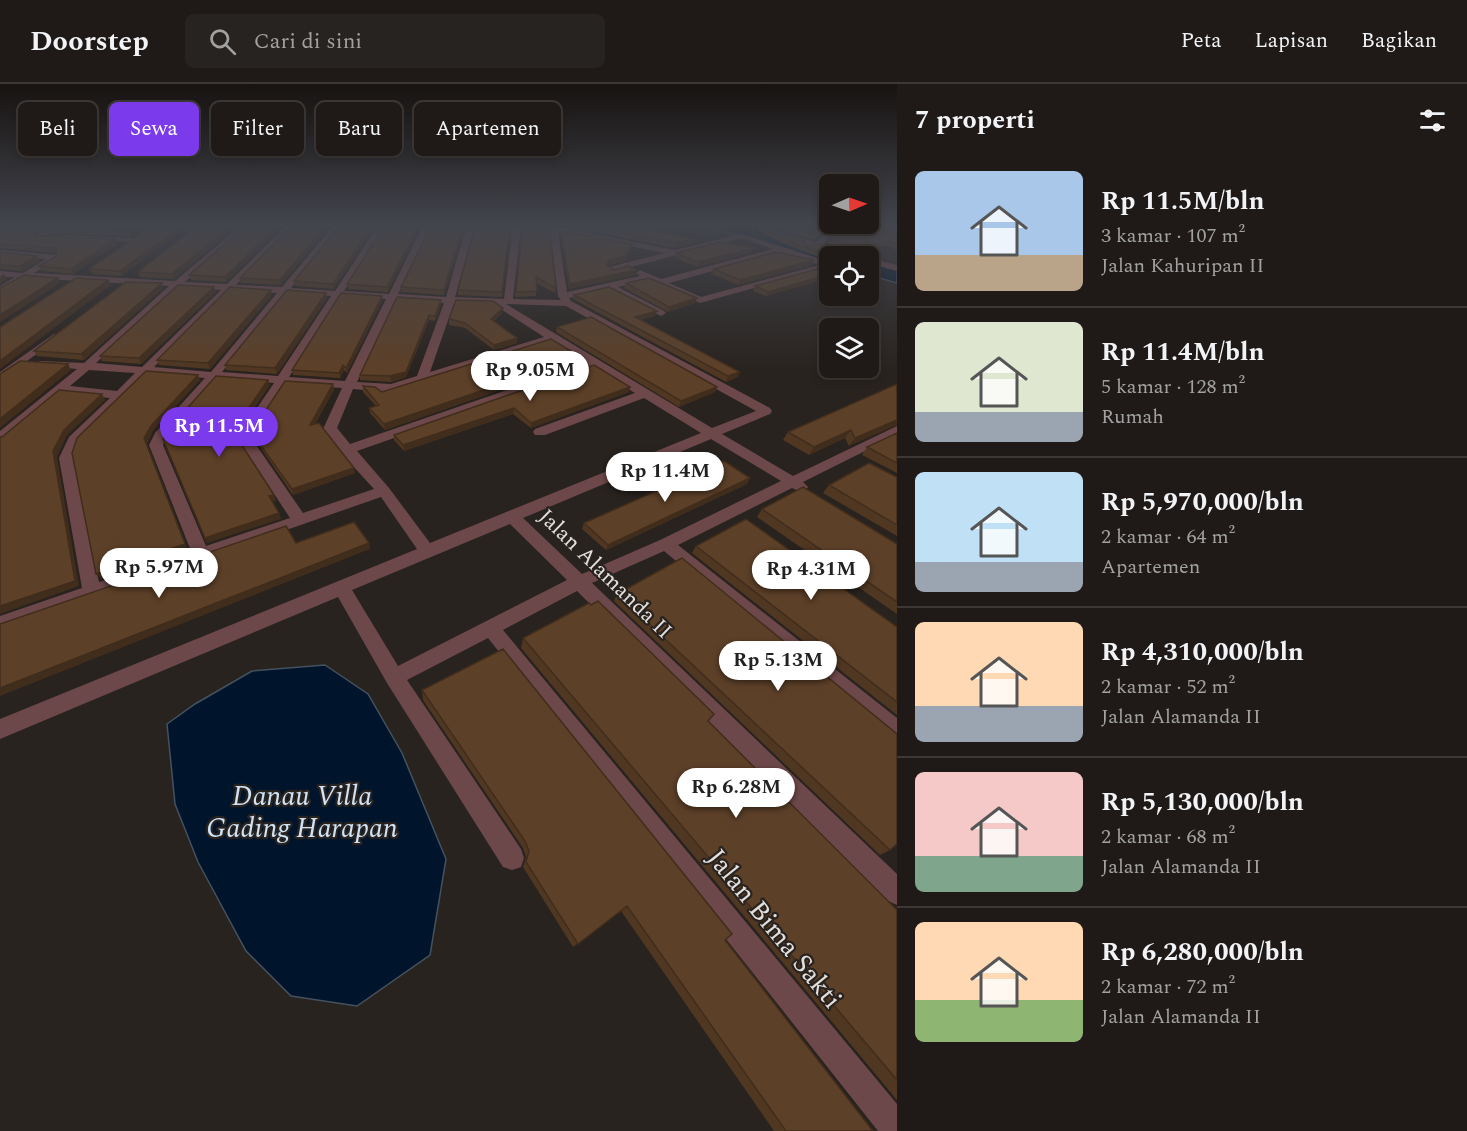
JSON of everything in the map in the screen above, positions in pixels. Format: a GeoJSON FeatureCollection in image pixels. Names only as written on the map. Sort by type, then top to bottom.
{"type":"FeatureCollection","features":[{"type":"Feature","properties":{"kind":"street"},"geometry":{"type":"LineString","coordinates":[[0,290],[28,273]]}},
{"type":"Feature","properties":{"kind":"street"},"geometry":{"type":"LineString","coordinates":[[58,292],[86,273]]}},
{"type":"Feature","properties":{"kind":"street"},"geometry":{"type":"LineString","coordinates":[[0,438],[87,366],[190,273]]}},
{"type":"Feature","properties":{"kind":"street"},"geometry":{"type":"LineString","coordinates":[[92,592],[66,458],[68,450],[74,440],[244,273]]}},
{"type":"Feature","properties":{"kind":"street"},"geometry":{"type":"LineString","coordinates":[[201,555],[156,445],[160,436],[216,375],[298,273]]}},
{"type":"Feature","properties":{"kind":"street"},"geometry":{"type":"LineString","coordinates":[[299,520],[247,442],[247,433],[351,273]]}},
{"type":"Feature","properties":{"kind":"street"},"geometry":{"type":"LineString","coordinates":[[405,273],[340,404],[330,429],[384,491],[428,551]]}},
{"type":"Feature","properties":{"kind":"street"},"geometry":{"type":"LineString","coordinates":[[423,376],[458,273]]}},
{"type":"Feature","properties":{"kind":"street"},"geometry":{"type":"LineString","coordinates":[[508,302],[511,273]]}},
{"type":"Feature","properties":{"kind":"street"},"geometry":{"type":"LineString","coordinates":[[561,273],[565,299]]}},
{"type":"Feature","properties":{"kind":"street"},"geometry":{"type":"LineString","coordinates":[[612,273],[614,285]]}},
{"type":"Feature","properties":{"kind":"street"},"geometry":{"type":"LineString","coordinates":[[639,273],[697,300],[703,300],[801,273]]}},
{"type":"Feature","properties":{"kind":"street"},"geometry":{"type":"LineString","coordinates":[[661,282],[698,273]]}},
{"type":"Feature","properties":{"kind":"street"},"geometry":{"type":"LineString","coordinates":[[0,274],[508,302],[565,299],[649,277]]}},
{"type":"Feature","properties":{"kind":"street"},"geometry":{"type":"LineString","coordinates":[[117,289],[135,275]]}},
{"type":"Feature","properties":{"kind":"street"},"geometry":{"type":"LineString","coordinates":[[614,285],[661,313]]}},
{"type":"Feature","properties":{"kind":"street"},"geometry":{"type":"LineString","coordinates":[[0,729],[766,411],[565,299]]}},
{"type":"Feature","properties":{"kind":"street"},"geometry":{"type":"LineString","coordinates":[[495,301],[594,364],[812,493]]}},
{"type":"Feature","properties":{"kind":"street"},"geometry":{"type":"LineString","coordinates":[[0,377],[60,333]]}},
{"type":"Feature","properties":{"kind":"street"},"geometry":{"type":"LineString","coordinates":[[340,404],[423,376],[552,338]]}},
{"type":"Feature","properties":{"kind":"street"},"geometry":{"type":"LineString","coordinates":[[22,362],[391,388]]}},
{"type":"Feature","properties":{"kind":"street"},"geometry":{"type":"LineString","coordinates":[[346,450],[594,364]]}},
{"type":"Feature","properties":{"kind":"street"},"geometry":{"type":"LineString","coordinates":[[59,389],[121,395]]}},
{"type":"Feature","properties":{"kind":"street"},"geometry":{"type":"LineString","coordinates":[[540,432],[644,394]]}},
{"type":"Feature","properties":{"kind":"street"},"geometry":{"type":"LineString","coordinates":[[394,677],[579,582],[666,544],[793,481],[854,458],[896,433]]}},
{"type":"Feature","properties":{"kind":"street"},"geometry":{"type":"LineString","coordinates":[[0,623],[384,491]]}},
{"type":"Feature","properties":{"kind":"street"},"geometry":{"type":"LineString","coordinates":[[734,511],[753,525]]}},
{"type":"Feature","properties":{"kind":"street","name":"Jalan Alamanda II"},"geometry":{"type":"LineString","coordinates":[[512,516],[897,892]]}},
{"type":"Feature","properties":{"kind":"street"},"geometry":{"type":"LineString","coordinates":[[666,544],[897,731]]}},
{"type":"Feature","properties":{"kind":"street"},"geometry":{"type":"LineString","coordinates":[[341,587],[394,677],[512,858]]}},
{"type":"Feature","properties":{"kind":"street","name":"Jalan Bima Sakti"},"geometry":{"type":"LineString","coordinates":[[491,628],[897,1129]]}},
{"type":"Feature","properties":{"kind":"water"},"geometry":{"type":"Polygon","coordinates":[[[879,273],[897,273],[897,283],[879,278],[879,273]]]}},
{"type":"Feature","properties":{"kind":"water","name":"Danau Villa Gading Harapan"},"geometry":{"type":"Polygon","coordinates":[[[325,665],[368,694],[402,753],[446,859],[430,955],[357,1006],[291,996],[246,951],[198,862],[175,804],[167,724],[195,704],[252,671],[325,665]]]}},
{"type":"Feature","properties":{"kind":"building"},"geometry":{"type":"Polygon","coordinates":[[[191,273],[229,273],[225,277],[189,275],[191,273]]]}},
{"type":"Feature","properties":{"kind":"building"},"geometry":{"type":"Polygon","coordinates":[[[245,273],[286,273],[280,280],[240,278],[245,273]]]}},
{"type":"Feature","properties":{"kind":"building"},"geometry":{"type":"Polygon","coordinates":[[[301,273],[340,273],[333,284],[294,281],[301,273]]]}},
{"type":"Feature","properties":{"kind":"building"},"geometry":{"type":"Polygon","coordinates":[[[354,273],[394,273],[387,287],[347,284],[354,273]]]}},
{"type":"Feature","properties":{"kind":"building"},"geometry":{"type":"Polygon","coordinates":[[[408,273],[449,273],[444,290],[401,287],[408,273]]]}},
{"type":"Feature","properties":{"kind":"building"},"geometry":{"type":"Polygon","coordinates":[[[463,273],[504,273],[502,292],[458,290],[463,273]]]}},
{"type":"Feature","properties":{"kind":"building"},"geometry":{"type":"Polygon","coordinates":[[[518,273],[554,273],[556,288],[536,277],[537,291],[516,292],[518,273]]]}},
{"type":"Feature","properties":{"kind":"building"},"geometry":{"type":"Polygon","coordinates":[[[568,273],[623,273],[570,284],[568,273]]]}},
{"type":"Feature","properties":{"kind":"building"},"geometry":{"type":"Polygon","coordinates":[[[723,273],[766,273],[740,280],[723,273]]]}},
{"type":"Feature","properties":{"kind":"building"},"geometry":{"type":"Polygon","coordinates":[[[803,273],[819,273],[819,277],[768,292],[755,286],[803,273]]]}},
{"type":"Feature","properties":{"kind":"building"},"geometry":{"type":"Polygon","coordinates":[[[24,275],[58,278],[0,315],[0,288],[24,275]]]}},
{"type":"Feature","properties":{"kind":"building"},"geometry":{"type":"Polygon","coordinates":[[[76,278],[108,280],[0,361],[0,327],[76,278]]]}},
{"type":"Feature","properties":{"kind":"building"},"geometry":{"type":"Polygon","coordinates":[[[649,278],[697,298],[669,307],[626,283],[649,278]]]}},
{"type":"Feature","properties":{"kind":"building"},"geometry":{"type":"Polygon","coordinates":[[[126,282],[162,283],[81,354],[34,351],[126,282]]]}},
{"type":"Feature","properties":{"kind":"building"},"geometry":{"type":"Polygon","coordinates":[[[178,285],[214,287],[139,358],[100,356],[178,285]]]}},
{"type":"Feature","properties":{"kind":"building"},"geometry":{"type":"Polygon","coordinates":[[[230,287],[271,290],[208,363],[157,360],[230,287]]]}},
{"type":"Feature","properties":{"kind":"building"},"geometry":{"type":"Polygon","coordinates":[[[609,287],[657,311],[635,317],[740,372],[728,376],[574,295],[609,287]]]}},
{"type":"Feature","properties":{"kind":"building"},"geometry":{"type":"Polygon","coordinates":[[[287,290],[326,293],[275,368],[225,365],[287,290]]]}},
{"type":"Feature","properties":{"kind":"building"},"geometry":{"type":"Polygon","coordinates":[[[341,293],[382,296],[346,368],[343,365],[339,373],[292,370],[341,293]]]}},
{"type":"Feature","properties":{"kind":"building"},"geometry":{"type":"Polygon","coordinates":[[[397,297],[441,300],[435,316],[429,315],[406,372],[390,376],[360,375],[397,297]]]}},
{"type":"Feature","properties":{"kind":"building"},"geometry":{"type":"Polygon","coordinates":[[[456,300],[493,301],[503,308],[491,319],[517,338],[494,345],[465,323],[449,319],[456,300]]]}},
{"type":"Feature","properties":{"kind":"building"},"geometry":{"type":"Polygon","coordinates":[[[591,317],[717,387],[681,401],[557,327],[591,317]]]}},
{"type":"Feature","properties":{"kind":"building"},"geometry":{"type":"Polygon","coordinates":[[[551,339],[581,357],[384,424],[369,408],[379,405],[363,386],[375,387],[382,392],[551,339]]]}},
{"type":"Feature","properties":{"kind":"building"},"geometry":{"type":"Polygon","coordinates":[[[20,361],[68,364],[0,419],[0,374],[20,361]]]}},
{"type":"Feature","properties":{"kind":"building"},"geometry":{"type":"Polygon","coordinates":[[[594,365],[630,387],[531,423],[514,408],[403,445],[394,435],[594,365]]]}},
{"type":"Feature","properties":{"kind":"building"},"geometry":{"type":"Polygon","coordinates":[[[146,371],[198,375],[151,426],[144,438],[185,544],[96,574],[72,453],[77,438],[146,371]]]}},
{"type":"Feature","properties":{"kind":"building"},"geometry":{"type":"Polygon","coordinates":[[[216,376],[268,380],[236,426],[236,436],[274,495],[269,496],[279,513],[205,538],[163,439],[165,433],[216,376]]]}},
{"type":"Feature","properties":{"kind":"building"},"geometry":{"type":"Polygon","coordinates":[[[285,381],[333,384],[310,425],[319,423],[354,468],[292,489],[254,436],[254,428],[285,381]]]}},
{"type":"Feature","properties":{"kind":"building"},"geometry":{"type":"Polygon","coordinates":[[[897,384],[897,420],[855,438],[851,430],[814,447],[788,432],[897,384]]]}},
{"type":"Feature","properties":{"kind":"building"},"geometry":{"type":"Polygon","coordinates":[[[59,390],[102,394],[64,430],[53,451],[75,581],[0,606],[0,437],[59,390]]]}},
{"type":"Feature","properties":{"kind":"building"},"geometry":{"type":"Polygon","coordinates":[[[897,433],[897,463],[867,447],[897,433]]]}},
{"type":"Feature","properties":{"kind":"building"},"geometry":{"type":"Polygon","coordinates":[[[724,461],[750,478],[608,545],[584,523],[724,461]]]}},
{"type":"Feature","properties":{"kind":"building"},"geometry":{"type":"Polygon","coordinates":[[[869,463],[897,477],[897,525],[829,485],[869,463]]]}},
{"type":"Feature","properties":{"kind":"building"},"geometry":{"type":"Polygon","coordinates":[[[803,487],[897,544],[897,602],[762,509],[803,487]]]}},
{"type":"Feature","properties":{"kind":"building"},"geometry":{"type":"Polygon","coordinates":[[[746,519],[897,627],[897,702],[696,546],[746,519]]]}},
{"type":"Feature","properties":{"kind":"building"},"geometry":{"type":"Polygon","coordinates":[[[354,522],[369,543],[0,688],[0,624],[286,526],[296,543],[354,522]]]}},
{"type":"Feature","properties":{"kind":"building"},"geometry":{"type":"Polygon","coordinates":[[[682,558],[897,734],[897,844],[890,850],[617,594],[682,558]]]}},
{"type":"Feature","properties":{"kind":"building"},"geometry":{"type":"Polygon","coordinates":[[[598,601],[714,714],[708,721],[897,910],[897,1080],[523,638],[589,603],[591,605],[598,601]]]}},
{"type":"Feature","properties":{"kind":"building"},"geometry":{"type":"Polygon","coordinates":[[[503,649],[732,934],[725,940],[873,1131],[786,1131],[627,906],[578,944],[526,862],[529,851],[525,841],[422,690],[503,649]]]}}]}
